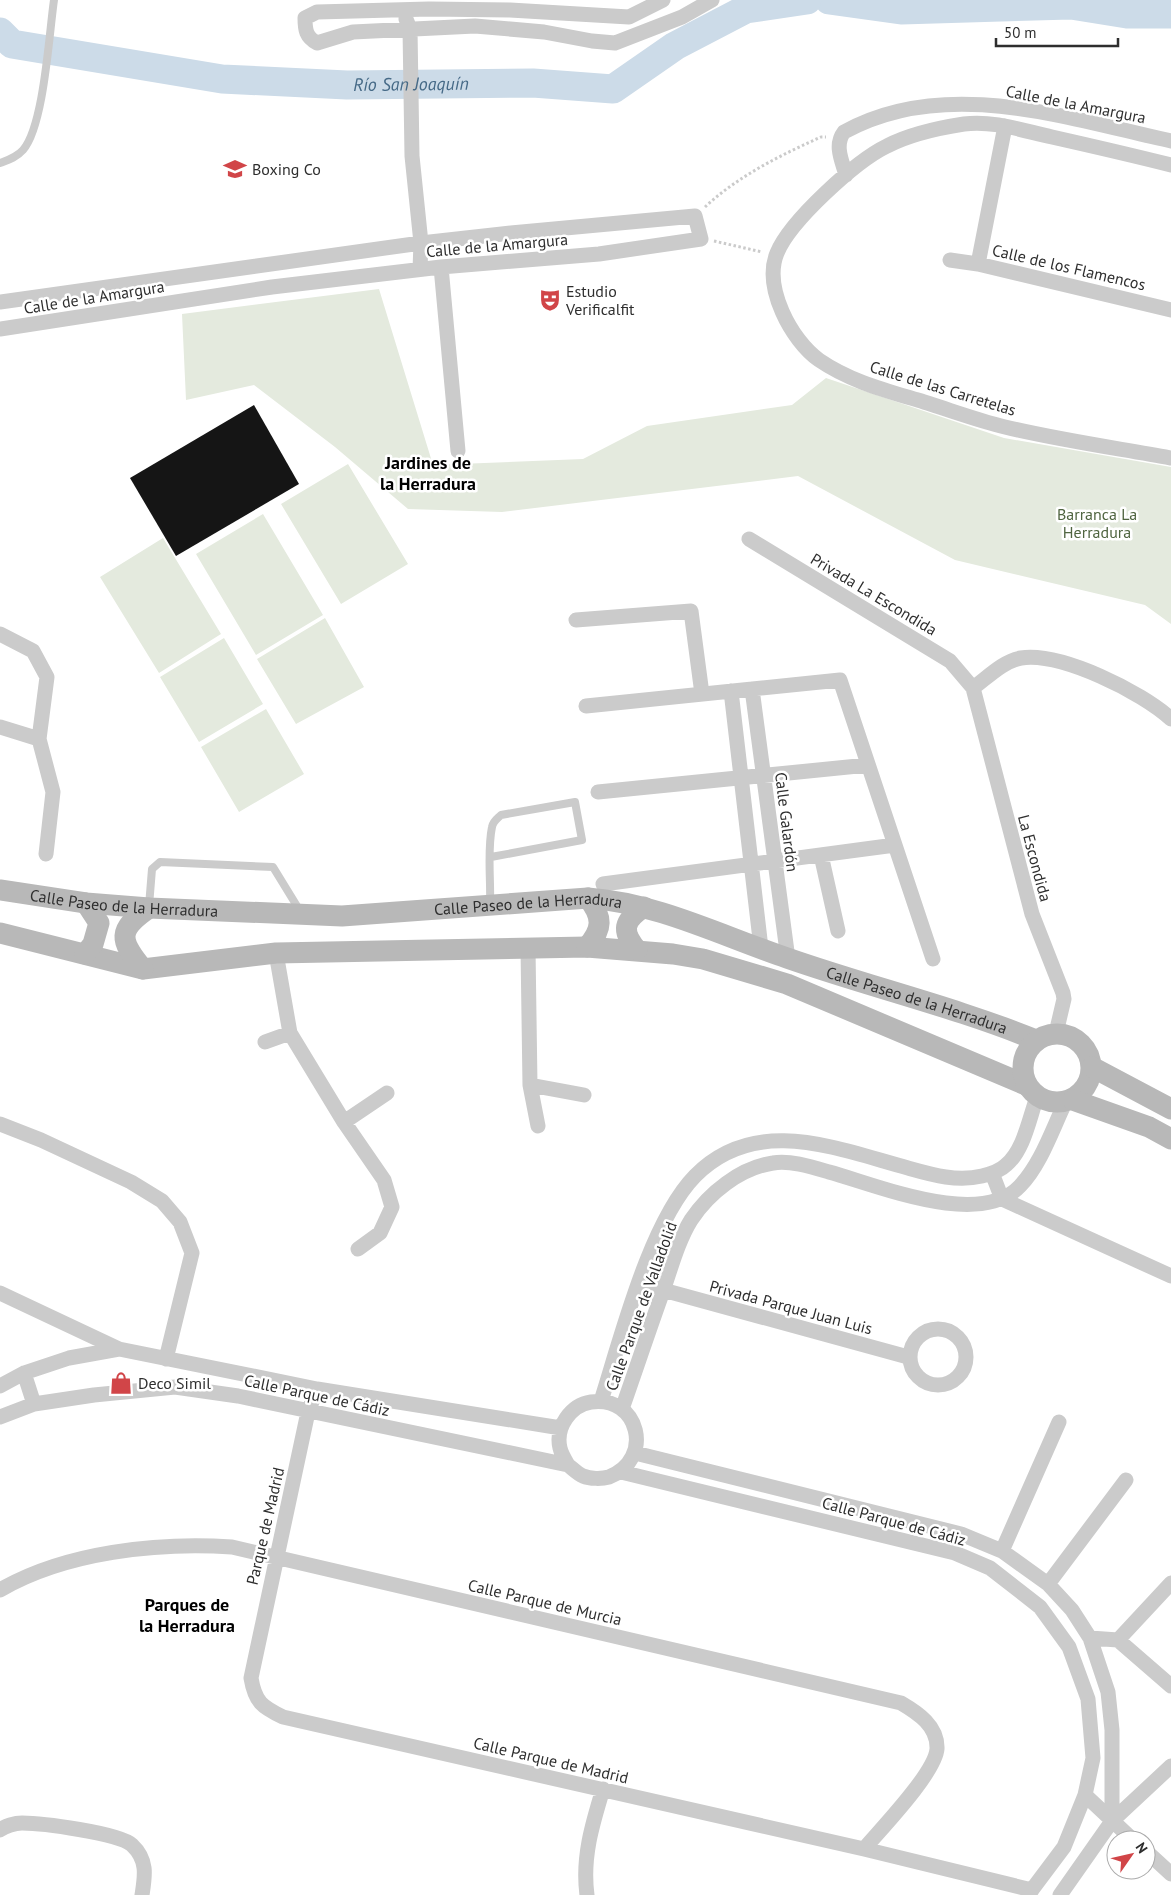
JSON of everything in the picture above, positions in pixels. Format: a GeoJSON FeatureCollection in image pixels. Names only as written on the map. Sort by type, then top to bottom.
{"type":"FeatureCollection","features":[{"type":"Feature","properties":{"kind":"main road","name":"Calle Paseo de la Herradura"},"geometry":{"type":"LineString","coordinates":[[0,890],[86,903],[148,908],[342,916],[490,906],[595,891],[788,958],[1000,1025],[1046,1037]]}},
{"type":"Feature","properties":{"kind":"main road"},"geometry":{"type":"LineString","coordinates":[[587,947],[600,930],[601,920],[597,910],[595,891]]}},
{"type":"Feature","properties":{"kind":"main road"},"geometry":{"type":"LineString","coordinates":[[85,954],[93,944],[99,923],[86,903]]}},
{"type":"Feature","properties":{"kind":"main road"},"geometry":{"type":"LineString","coordinates":[[637,950],[629,940],[626,931],[628,920],[644,907]]}},
{"type":"Feature","properties":{"kind":"main road"},"geometry":{"type":"LineString","coordinates":[[143,969],[128,949],[125,940],[126,928],[132,920],[148,908]]}},
{"type":"Feature","properties":{"kind":"main road","name":"Calle Paseo de la Herradura"},"geometry":{"type":"LineString","coordinates":[[0,933],[143,969],[276,953],[528,948],[587,947],[637,950],[703,959],[787,984],[1032,1091]]}},
{"type":"Feature","properties":{"kind":"main road"},"geometry":{"type":"LineString","coordinates":[[1069,1102],[1088,1086],[1092,1067],[1089,1054],[1081,1043],[1069,1036],[1046,1037],[1026,1053],[1022,1069],[1032,1091],[1149,1127],[1171,1139]]}},
{"type":"Feature","properties":{"kind":"main road"},"geometry":{"type":"LineString","coordinates":[[1092,1067],[1171,1109]]}},
{"type":"Feature","properties":{"kind":"street"},"geometry":{"type":"LineString","coordinates":[[663,0],[629,17],[596,16],[543,6],[510,10],[317,12],[305,18],[305,29],[309,39],[317,43],[353,32],[475,26],[544,32],[592,41],[615,43],[682,17],[712,0]]}},
{"type":"Feature","properties":{"kind":"street"},"geometry":{"type":"LineString","coordinates":[[403,10],[410,29]]}},
{"type":"Feature","properties":{"kind":"street"},"geometry":{"type":"LineString","coordinates":[[592,41],[599,36],[601,27],[596,16]]}},
{"type":"Feature","properties":{"kind":"street","name":"Calle de la Amargura"},"geometry":{"type":"LineString","coordinates":[[410,29],[412,156],[421,243]]}},
{"type":"Feature","properties":{"kind":"street","name":"Calle de la Amargura"},"geometry":{"type":"LineString","coordinates":[[839,138],[852,128],[897,112],[936,104],[969,104],[1016,107],[1171,141]]}},
{"type":"Feature","properties":{"kind":"street"},"geometry":{"type":"LineString","coordinates":[[839,138],[839,151],[846,175],[887,146],[919,134],[966,124],[1005,126],[1171,164]]}},
{"type":"Feature","properties":{"kind":"street","name":"Calle de los Flamencos"},"geometry":{"type":"LineString","coordinates":[[1005,126],[978,264],[1171,310]]}},
{"type":"Feature","properties":{"kind":"street","name":"Calle de las Carretelas"},"geometry":{"type":"LineString","coordinates":[[846,175],[787,235],[776,255],[774,278],[779,306],[793,335],[819,360],[865,384],[1005,427],[1171,458]]}},
{"type":"Feature","properties":{"kind":"street"},"geometry":{"type":"LineString","coordinates":[[695,216],[701,238]]}},
{"type":"Feature","properties":{"kind":"street","name":"Calle de la Amargura"},"geometry":{"type":"LineString","coordinates":[[7,301],[421,243],[695,216]]}},
{"type":"Feature","properties":{"kind":"street","name":"Calle de la Amargura"},"geometry":{"type":"LineString","coordinates":[[0,329],[272,287],[441,266],[599,254],[701,238]]}},
{"type":"Feature","properties":{"kind":"street"},"geometry":{"type":"LineString","coordinates":[[420,269],[421,243]]}},
{"type":"Feature","properties":{"kind":"street"},"geometry":{"type":"LineString","coordinates":[[950,260],[978,264]]}},
{"type":"Feature","properties":{"kind":"street"},"geometry":{"type":"LineString","coordinates":[[441,266],[458,451]]}},
{"type":"Feature","properties":{"kind":"street"},"geometry":{"type":"LineString","coordinates":[[7,301],[19,327]]}},
{"type":"Feature","properties":{"kind":"street","name":"Privada La Escondida"},"geometry":{"type":"LineString","coordinates":[[749,539],[950,661],[973,688]]}},
{"type":"Feature","properties":{"kind":"street"},"geometry":{"type":"LineString","coordinates":[[576,620],[691,611],[702,694]]}},
{"type":"Feature","properties":{"kind":"street"},"geometry":{"type":"LineString","coordinates":[[0,634],[33,651],[47,677],[39,739],[54,792],[46,854]]}},
{"type":"Feature","properties":{"kind":"street"},"geometry":{"type":"LineString","coordinates":[[973,688],[998,669],[1019,659],[1042,657],[1079,667],[1117,684],[1171,719]]}},
{"type":"Feature","properties":{"kind":"street"},"geometry":{"type":"LineString","coordinates":[[586,706],[840,680],[933,959]]}},
{"type":"Feature","properties":{"kind":"street","name":"La Escondida"},"geometry":{"type":"LineString","coordinates":[[973,688],[1032,914],[1063,993],[1064,999],[1046,1037]]}},
{"type":"Feature","properties":{"kind":"street","name":"Calle Galardón"},"geometry":{"type":"LineString","coordinates":[[752,689],[788,958]]}},
{"type":"Feature","properties":{"kind":"street"},"geometry":{"type":"LineString","coordinates":[[731,691],[761,948]]}},
{"type":"Feature","properties":{"kind":"street"},"geometry":{"type":"LineString","coordinates":[[0,727],[39,739]]}},
{"type":"Feature","properties":{"kind":"street"},"geometry":{"type":"LineString","coordinates":[[598,792],[868,765]]}},
{"type":"Feature","properties":{"kind":"street"},"geometry":{"type":"LineString","coordinates":[[595,891],[752,864],[895,845]]}},
{"type":"Feature","properties":{"kind":"street"},"geometry":{"type":"LineString","coordinates":[[821,855],[838,931]]}},
{"type":"Feature","properties":{"kind":"street"},"geometry":{"type":"LineString","coordinates":[[528,948],[530,1085],[538,1126]]}},
{"type":"Feature","properties":{"kind":"street"},"geometry":{"type":"LineString","coordinates":[[276,953],[290,1033],[344,1122],[384,1180],[392,1207],[380,1233],[358,1249]]}},
{"type":"Feature","properties":{"kind":"street"},"geometry":{"type":"LineString","coordinates":[[265,1042],[290,1033]]}},
{"type":"Feature","properties":{"kind":"street"},"geometry":{"type":"LineString","coordinates":[[530,1085],[584,1095]]}},
{"type":"Feature","properties":{"kind":"street","name":"Calle Parque de Valladolid"},"geometry":{"type":"LineString","coordinates":[[601,1401],[640,1281],[673,1204],[695,1176],[722,1156],[762,1141],[808,1141],[942,1178],[971,1179],[992,1173],[1006,1166],[1018,1150],[1032,1091]]}},
{"type":"Feature","properties":{"kind":"street"},"geometry":{"type":"LineString","coordinates":[[344,1122],[387,1093]]}},
{"type":"Feature","properties":{"kind":"street","name":"Calle Parque de Valladolid"},"geometry":{"type":"LineString","coordinates":[[622,1409],[663,1290],[691,1221],[713,1195],[737,1176],[773,1162],[805,1165],[943,1204],[976,1206],[1002,1199],[1020,1187],[1036,1166],[1069,1102]]}},
{"type":"Feature","properties":{"kind":"street"},"geometry":{"type":"LineString","coordinates":[[0,1124],[41,1140],[131,1182],[162,1201],[180,1222],[192,1253],[166,1359]]}},
{"type":"Feature","properties":{"kind":"street"},"geometry":{"type":"LineString","coordinates":[[992,1173],[1002,1199],[1171,1276]]}},
{"type":"Feature","properties":{"kind":"street","name":"Privada Parque Juan Luis"},"geometry":{"type":"LineString","coordinates":[[640,1281],[663,1290],[908,1357]]}},
{"type":"Feature","properties":{"kind":"street"},"geometry":{"type":"LineString","coordinates":[[0,1293],[119,1349]]}},
{"type":"Feature","properties":{"kind":"street","name":"Calle Parque de Cádiz"},"geometry":{"type":"LineString","coordinates":[[0,1386],[24,1373],[70,1358],[119,1349],[317,1388],[561,1428]]}},
{"type":"Feature","properties":{"kind":"street"},"geometry":{"type":"LineString","coordinates":[[24,1373],[34,1404]]}},
{"type":"Feature","properties":{"kind":"street","name":"Calle Parque de Cádiz"},"geometry":{"type":"LineString","coordinates":[[0,1417],[34,1404],[94,1394],[175,1387],[238,1396],[568,1465],[584,1476],[603,1479],[622,1472],[955,1553],[990,1568],[1040,1607],[1069,1647],[1088,1699],[1093,1758],[1085,1795],[1064,1847],[1030,1892]]}},
{"type":"Feature","properties":{"kind":"street","name":"Parque de Madrid"},"geometry":{"type":"LineString","coordinates":[[251,1678],[308,1412],[317,1388]]}},
{"type":"Feature","properties":{"kind":"street"},"geometry":{"type":"LineString","coordinates":[[568,1465],[560,1447],[561,1428],[569,1413],[584,1403],[601,1401],[622,1409],[632,1421],[637,1437],[635,1453],[622,1472]]}},
{"type":"Feature","properties":{"kind":"street"},"geometry":{"type":"LineString","coordinates":[[1002,1551],[1059,1422]]}},
{"type":"Feature","properties":{"kind":"street","name":"Calle Parque de Cádiz"},"geometry":{"type":"LineString","coordinates":[[635,1453],[961,1534],[1002,1551],[1048,1584],[1072,1610],[1090,1638],[1108,1692],[1112,1730],[1112,1821]]}},
{"type":"Feature","properties":{"kind":"street"},"geometry":{"type":"LineString","coordinates":[[1048,1584],[1126,1480]]}},
{"type":"Feature","properties":{"kind":"street","name":"Calle Parque de Murcia"},"geometry":{"type":"LineString","coordinates":[[0,1590],[20,1578],[57,1565],[146,1549],[196,1544],[232,1546],[901,1703],[919,1713],[932,1728],[937,1750],[928,1773],[864,1849]]}},
{"type":"Feature","properties":{"kind":"street"},"geometry":{"type":"LineString","coordinates":[[1118,1640],[1171,1583]]}},
{"type":"Feature","properties":{"kind":"street"},"geometry":{"type":"LineString","coordinates":[[1090,1638],[1118,1640],[1171,1686]]}},
{"type":"Feature","properties":{"kind":"street","name":"Calle Parque de Madrid"},"geometry":{"type":"LineString","coordinates":[[251,1678],[253,1691],[263,1707],[283,1717],[864,1849],[1030,1892]]}},
{"type":"Feature","properties":{"kind":"street"},"geometry":{"type":"LineString","coordinates":[[1060,1895],[1112,1821],[1171,1766]]}},
{"type":"Feature","properties":{"kind":"street"},"geometry":{"type":"LineString","coordinates":[[587,1895],[585,1876],[587,1850],[603,1789]]}},
{"type":"Feature","properties":{"kind":"street"},"geometry":{"type":"LineString","coordinates":[[1085,1795],[1122,1830]]}},
{"type":"Feature","properties":{"kind":"street"},"geometry":{"type":"LineString","coordinates":[[0,1830],[20,1823],[116,1837],[131,1844],[140,1855],[146,1873],[142,1895]]}},
{"type":"Feature","properties":{"kind":"street"},"geometry":{"type":"LineString","coordinates":[[1156,1860],[1171,1874]]}},
{"type":"Feature","properties":{"kind":"lane"},"geometry":{"type":"LineString","coordinates":[[0,163],[13,158],[24,149],[32,133],[44,82],[54,0]]}},
{"type":"Feature","properties":{"kind":"lane"},"geometry":{"type":"LineString","coordinates":[[490,906],[491,857],[492,828],[494,820],[501,815],[575,802],[582,840],[491,857]]}},
{"type":"Feature","properties":{"kind":"lane"},"geometry":{"type":"LineString","coordinates":[[148,908],[152,869],[155,864],[160,862],[178,862],[273,867],[302,915]]}},
{"type":"Feature","properties":{"kind":"path"},"geometry":{"type":"LineString","coordinates":[[695,216],[714,198],[753,171],[791,150],[821,137],[839,138]]}},
{"type":"Feature","properties":{"kind":"path"},"geometry":{"type":"LineString","coordinates":[[701,238],[776,255]]}},
{"type":"Feature","properties":{"kind":"green space","name":"Barranca La Herradura"},"geometry":{"type":"Polygon","coordinates":[[[379,289],[433,465],[583,459],[647,426],[792,405],[826,378],[1004,438],[1171,467],[1171,624],[1145,605],[955,560],[798,476],[502,512],[408,509],[335,447],[254,385],[186,400],[182,314],[379,289]]]}},
{"type":"Feature","properties":{"kind":"green space"},"geometry":{"type":"Polygon","coordinates":[[[348,464],[408,564],[341,604],[281,504],[348,464]]]}},
{"type":"Feature","properties":{"kind":"green space"},"geometry":{"type":"Polygon","coordinates":[[[263,514],[323,615],[256,655],[196,554],[263,514]]]}},
{"type":"Feature","properties":{"kind":"green space"},"geometry":{"type":"Polygon","coordinates":[[[163,538],[221,634],[159,673],[100,577],[163,538]]]}},
{"type":"Feature","properties":{"kind":"green space"},"geometry":{"type":"Polygon","coordinates":[[[325,618],[364,687],[296,724],[257,659],[325,618]]]}},
{"type":"Feature","properties":{"kind":"green space"},"geometry":{"type":"Polygon","coordinates":[[[224,638],[263,704],[199,742],[160,677],[224,638]]]}},
{"type":"Feature","properties":{"kind":"green space"},"geometry":{"type":"Polygon","coordinates":[[[266,709],[304,774],[239,812],[201,747],[266,709]]]}},
{"type":"Feature","properties":{"kind":"building"},"geometry":{"type":"Polygon","coordinates":[[[254,405],[299,484],[176,556],[130,478],[254,405]]]}},
{"type":"Feature","properties":{"kind":"waterway","name":"Río San Joaquín"},"geometry":{"type":"LineString","coordinates":[[0,32],[12,44],[222,79],[347,85],[533,83],[613,89],[675,46],[746,9],[807,0]]}},
{"type":"Feature","properties":{"kind":"waterway","name":"Río San Joaquín"},"geometry":{"type":"LineString","coordinates":[[829,0],[901,10],[1071,5],[1127,14],[1171,14]]}},
{"type":"Feature","properties":{"kind":"place","name":"Boxing Co"},"geometry":{"type":"Point","coordinates":[235,169]}},
{"type":"Feature","properties":{"kind":"place","name":"Estudio Verificalfit"},"geometry":{"type":"Point","coordinates":[550,300]}},
{"type":"Feature","properties":{"kind":"place","name":"Deco Simil"},"geometry":{"type":"Point","coordinates":[121,1383]}},
{"type":"Feature","properties":{"kind":"district","name":"Jardines de la Herradura"},"geometry":{"type":"Point","coordinates":[428,473]}},
{"type":"Feature","properties":{"kind":"district","name":"Parques de la Herradura"},"geometry":{"type":"Point","coordinates":[187,1615]}}]}
